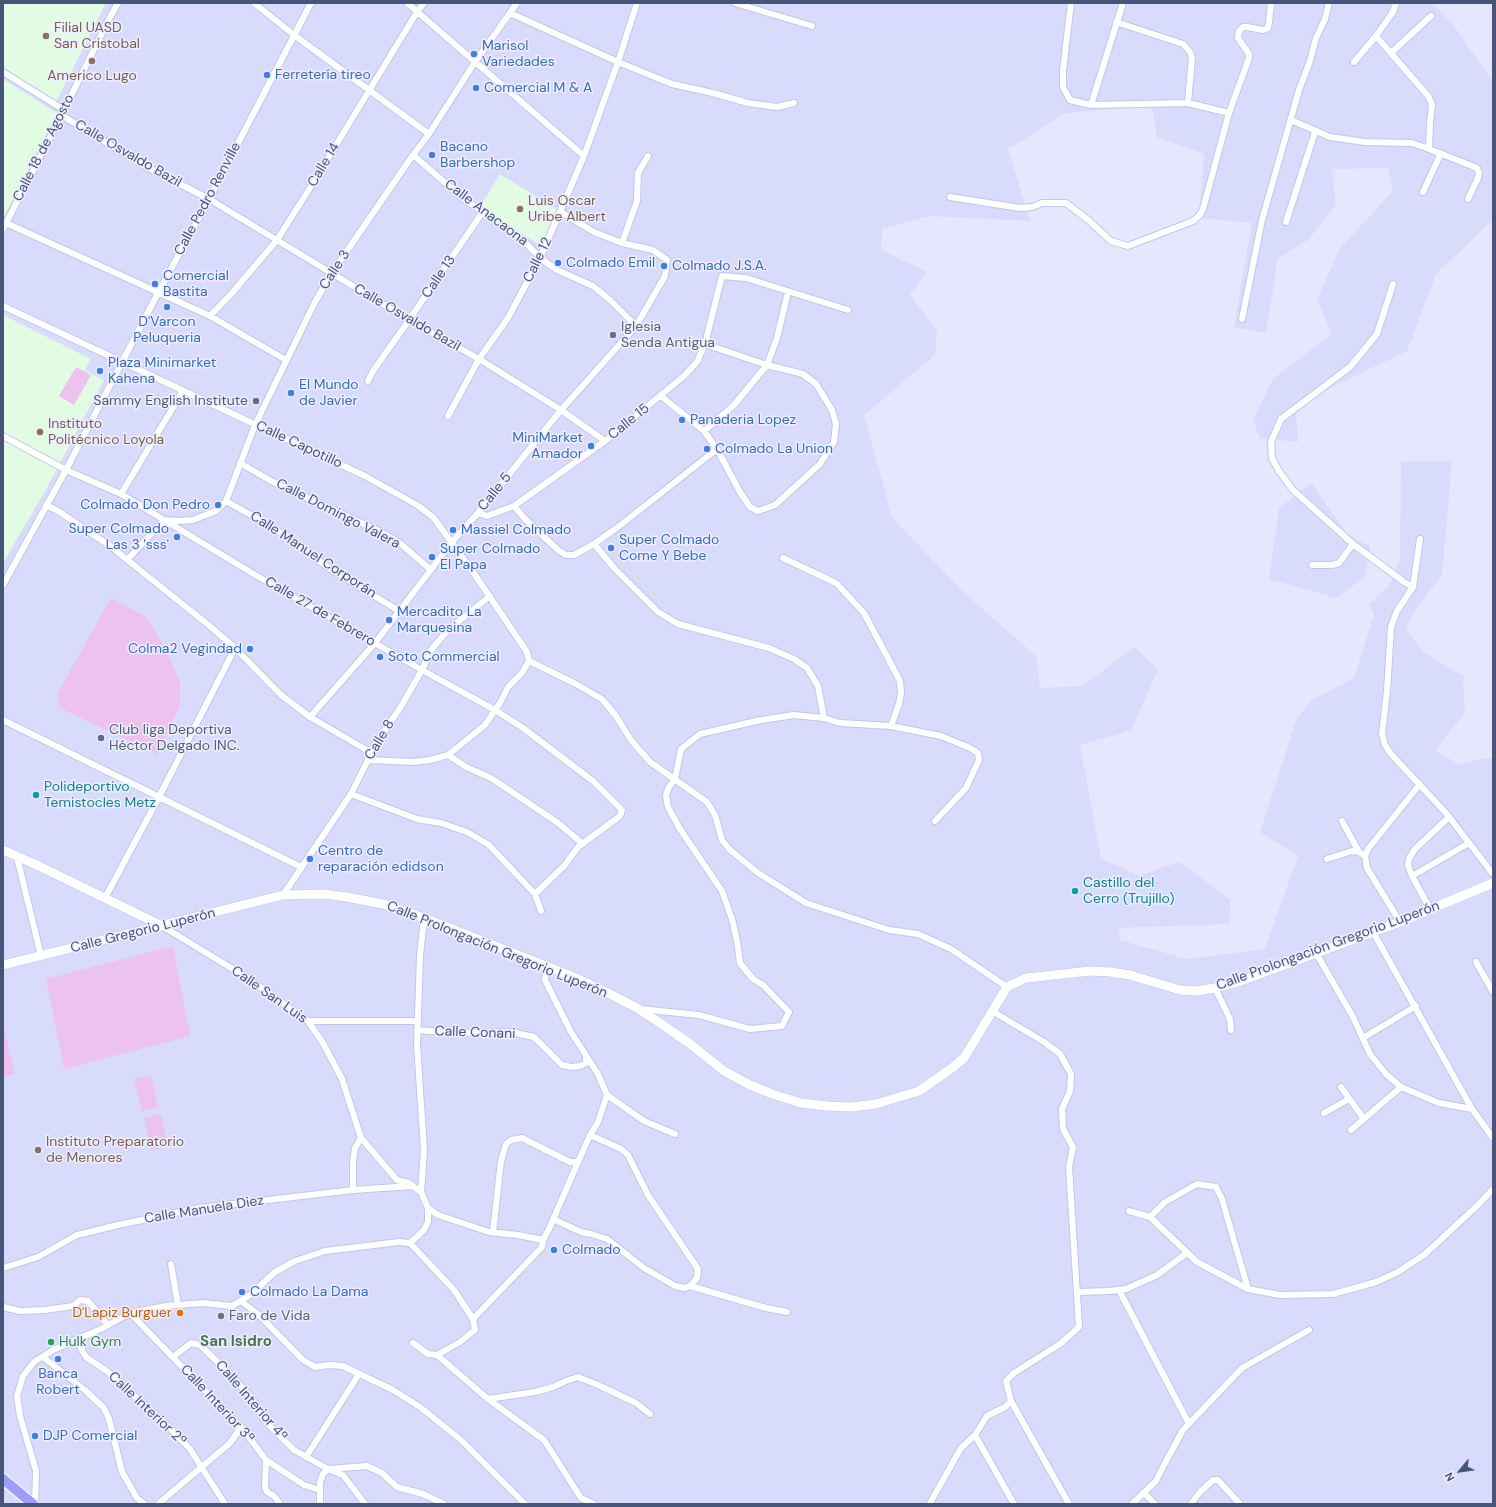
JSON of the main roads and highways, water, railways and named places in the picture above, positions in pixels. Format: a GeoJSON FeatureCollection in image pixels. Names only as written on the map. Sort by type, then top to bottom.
{"type":"FeatureCollection","features":[{"type":"Feature","properties":{"kind":"main road"},"geometry":{"type":"LineString","coordinates":[[3,1479],[34,1504]]}},
{"type":"Feature","properties":{"kind":"place","name":"Filial UASD San Cristobal"},"geometry":{"type":"Point","coordinates":[46,36]}},
{"type":"Feature","properties":{"kind":"place","name":"Marisol Variedades"},"geometry":{"type":"Point","coordinates":[474,54]}},
{"type":"Feature","properties":{"kind":"place","name":"Americo Lugo"},"geometry":{"type":"Point","coordinates":[92,61]}},
{"type":"Feature","properties":{"kind":"place","name":"Ferretería tireo"},"geometry":{"type":"Point","coordinates":[267,75]}},
{"type":"Feature","properties":{"kind":"place","name":"Comercial M & A"},"geometry":{"type":"Point","coordinates":[476,88]}},
{"type":"Feature","properties":{"kind":"place","name":"Bacano Barbershop"},"geometry":{"type":"Point","coordinates":[432,155]}},
{"type":"Feature","properties":{"kind":"place","name":"Luis Oscar Uribe Albert"},"geometry":{"type":"Point","coordinates":[520,209]}},
{"type":"Feature","properties":{"kind":"place","name":"Colmado Emil"},"geometry":{"type":"Point","coordinates":[558,263]}},
{"type":"Feature","properties":{"kind":"place","name":"Colmado J.S.A."},"geometry":{"type":"Point","coordinates":[664,266]}},
{"type":"Feature","properties":{"kind":"place","name":"Comercial Bastita"},"geometry":{"type":"Point","coordinates":[155,284]}},
{"type":"Feature","properties":{"kind":"place","name":"D'Varcon Peluqueria"},"geometry":{"type":"Point","coordinates":[167,307]}},
{"type":"Feature","properties":{"kind":"place","name":"Iglesia Senda Antigua"},"geometry":{"type":"Point","coordinates":[613,335]}},
{"type":"Feature","properties":{"kind":"place","name":"Plaza Minimarket Kahena"},"geometry":{"type":"Point","coordinates":[100,371]}},
{"type":"Feature","properties":{"kind":"place","name":"El Mundo de Javier"},"geometry":{"type":"Point","coordinates":[291,393]}},
{"type":"Feature","properties":{"kind":"place","name":"Sammy English Institute"},"geometry":{"type":"Point","coordinates":[256,401]}},
{"type":"Feature","properties":{"kind":"place","name":"Panaderia Lopez"},"geometry":{"type":"Point","coordinates":[682,420]}},
{"type":"Feature","properties":{"kind":"place","name":"Instituto Politécnico Loyola"},"geometry":{"type":"Point","coordinates":[40,432]}},
{"type":"Feature","properties":{"kind":"place","name":"MiniMarket Amador"},"geometry":{"type":"Point","coordinates":[591,446]}},
{"type":"Feature","properties":{"kind":"place","name":"Colmado La Union"},"geometry":{"type":"Point","coordinates":[707,449]}},
{"type":"Feature","properties":{"kind":"place","name":"Colmado Don Pedro"},"geometry":{"type":"Point","coordinates":[218,505]}},
{"type":"Feature","properties":{"kind":"place","name":"Massiel Colmado"},"geometry":{"type":"Point","coordinates":[453,530]}},
{"type":"Feature","properties":{"kind":"place","name":"Super Colmado Las 3 'sss'"},"geometry":{"type":"Point","coordinates":[177,537]}},
{"type":"Feature","properties":{"kind":"place","name":"Super Colmado Come Y Bebe"},"geometry":{"type":"Point","coordinates":[611,548]}},
{"type":"Feature","properties":{"kind":"place","name":"Super Colmado El Papa"},"geometry":{"type":"Point","coordinates":[432,557]}},
{"type":"Feature","properties":{"kind":"place","name":"Mercadito La Marquesina"},"geometry":{"type":"Point","coordinates":[389,620]}},
{"type":"Feature","properties":{"kind":"place","name":"Colma2 Vegindad"},"geometry":{"type":"Point","coordinates":[250,649]}},
{"type":"Feature","properties":{"kind":"place","name":"Soto Commercial"},"geometry":{"type":"Point","coordinates":[380,657]}},
{"type":"Feature","properties":{"kind":"place","name":"Club liga Deportiva Héctor Delgado INC."},"geometry":{"type":"Point","coordinates":[101,738]}},
{"type":"Feature","properties":{"kind":"place","name":"Polideportivo Temistocles Metz"},"geometry":{"type":"Point","coordinates":[36,795]}},
{"type":"Feature","properties":{"kind":"place","name":"Centro de reparación edidson"},"geometry":{"type":"Point","coordinates":[310,859]}},
{"type":"Feature","properties":{"kind":"place","name":"Castillo del Cerro (Trujillo)"},"geometry":{"type":"Point","coordinates":[1075,891]}},
{"type":"Feature","properties":{"kind":"place","name":"Instituto Preparatorio de Menores"},"geometry":{"type":"Point","coordinates":[38,1150]}},
{"type":"Feature","properties":{"kind":"place","name":"Colmado"},"geometry":{"type":"Point","coordinates":[554,1250]}},
{"type":"Feature","properties":{"kind":"place","name":"Colmado La Dama"},"geometry":{"type":"Point","coordinates":[242,1292]}},
{"type":"Feature","properties":{"kind":"place","name":"D'Lapiz Burguer"},"geometry":{"type":"Point","coordinates":[180,1313]}},
{"type":"Feature","properties":{"kind":"place","name":"Faro de Vida"},"geometry":{"type":"Point","coordinates":[221,1316]}},
{"type":"Feature","properties":{"kind":"place","name":"Hulk Gym"},"geometry":{"type":"Point","coordinates":[51,1342]}},
{"type":"Feature","properties":{"kind":"place","name":"Banca Robert"},"geometry":{"type":"Point","coordinates":[58,1359]}},
{"type":"Feature","properties":{"kind":"place","name":"DJP Comercial"},"geometry":{"type":"Point","coordinates":[35,1436]}},
{"type":"Feature","properties":{"kind":"district","name":"San Isidro"},"geometry":{"type":"Point","coordinates":[236,1342]}}]}
